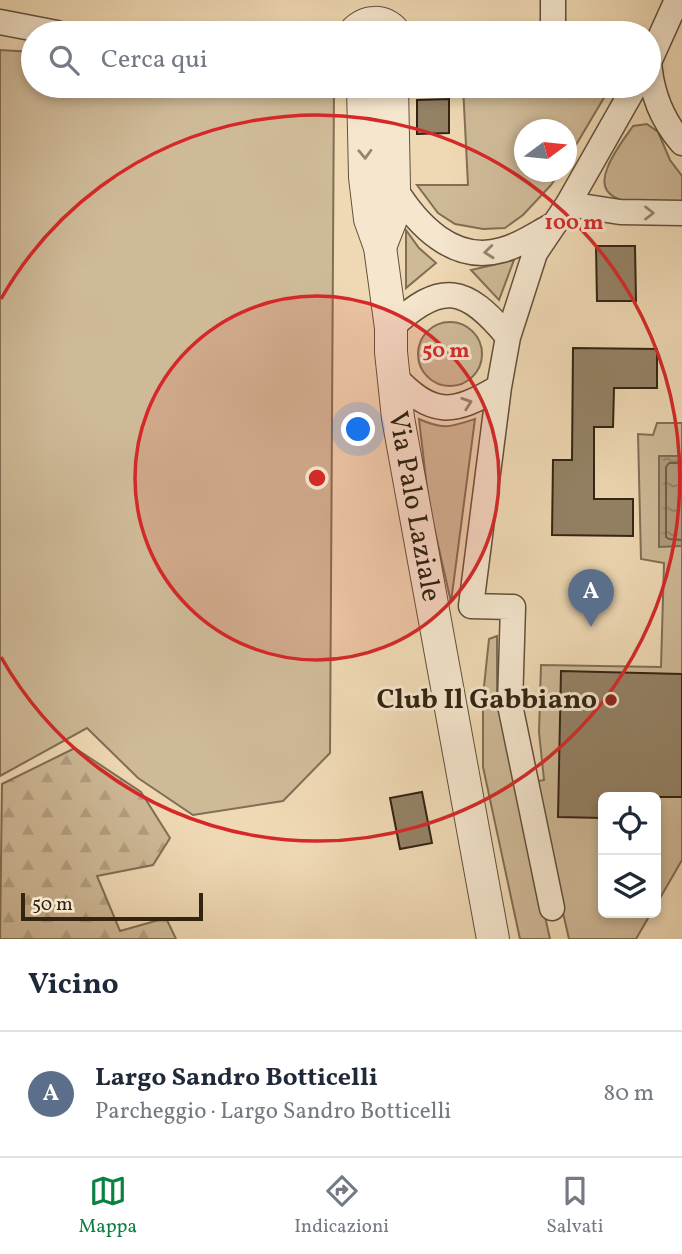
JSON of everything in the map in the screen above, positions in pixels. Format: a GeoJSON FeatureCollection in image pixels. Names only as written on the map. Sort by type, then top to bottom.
{"type":"FeatureCollection","features":[{"type":"Feature","properties":{"kind":"street"},"geometry":{"type":"LineString","coordinates":[[552,21],[553,0]]}},
{"type":"Feature","properties":{"kind":"street"},"geometry":{"type":"LineString","coordinates":[[661,23],[677,0]]}},
{"type":"Feature","properties":{"kind":"street"},"geometry":{"type":"LineString","coordinates":[[0,22],[21,26]]}},
{"type":"Feature","properties":{"kind":"street","name":"Via Palo Laziale"},"geometry":{"type":"LineString","coordinates":[[364,98],[368,205],[380,247],[391,328],[398,418],[493,939]]}},
{"type":"Feature","properties":{"kind":"street","name":"Via Palo Laziale"},"geometry":{"type":"LineString","coordinates":[[380,247],[391,219],[394,187],[392,98]]}},
{"type":"Feature","properties":{"kind":"street"},"geometry":{"type":"LineString","coordinates":[[552,908],[510,705],[513,607],[471,606],[499,387],[508,337],[535,253],[568,204],[628,98]]}},
{"type":"Feature","properties":{"kind":"street"},"geometry":{"type":"LineString","coordinates":[[656,98],[682,143]]}},
{"type":"Feature","properties":{"kind":"street"},"geometry":{"type":"LineString","coordinates":[[394,187],[430,232],[450,246],[473,254],[502,250],[551,226]]}},
{"type":"Feature","properties":{"kind":"street"},"geometry":{"type":"LineString","coordinates":[[568,204],[621,212],[682,213]]}},
{"type":"Feature","properties":{"kind":"street"},"geometry":{"type":"LineString","coordinates":[[391,328],[422,301],[441,296],[460,297],[478,304],[508,337]]}},
{"type":"Feature","properties":{"kind":"street"},"geometry":{"type":"LineString","coordinates":[[393,375],[412,395],[427,404],[443,408],[459,407],[499,387]]}},
{"type":"Feature","properties":{"kind":"street"},"geometry":{"type":"LineString","coordinates":[[398,418],[410,406],[427,404]]}},
{"type":"Feature","properties":{"kind":"green space"},"geometry":{"type":"Polygon","coordinates":[[[0,50],[21,51],[21,98],[334,98],[330,753],[283,801],[193,815],[138,778],[87,728],[0,776],[0,50]]]}},
{"type":"Feature","properties":{"kind":"green space"},"geometry":{"type":"Polygon","coordinates":[[[464,98],[604,98],[577,143],[577,119],[514,119],[514,182],[553,182],[523,215],[505,228],[483,229],[455,224],[438,213],[417,185],[468,185],[464,98]]]}},
{"type":"Feature","properties":{"kind":"green space"},"geometry":{"type":"Polygon","coordinates":[[[647,124],[658,132],[670,160],[682,176],[682,202],[630,202],[617,199],[608,192],[604,183],[607,169],[618,147],[633,126],[647,124]]]}},
{"type":"Feature","properties":{"kind":"green space"},"geometry":{"type":"Polygon","coordinates":[[[406,230],[419,248],[436,263],[406,288],[406,230]]]}},
{"type":"Feature","properties":{"kind":"green space"},"geometry":{"type":"Polygon","coordinates":[[[514,260],[499,300],[471,270],[514,260]]]}},
{"type":"Feature","properties":{"kind":"green space"},"geometry":{"type":"Polygon","coordinates":[[[444,322],[456,322],[473,331],[480,342],[480,366],[473,377],[456,386],[444,386],[432,381],[423,372],[418,360],[418,348],[423,336],[432,327],[444,322]]]}},
{"type":"Feature","properties":{"kind":"green space"},"geometry":{"type":"Polygon","coordinates":[[[419,419],[447,426],[475,419],[451,602],[429,505],[419,419]]]}},
{"type":"Feature","properties":{"kind":"green space","name":"Club Il Gabbiano"},"geometry":{"type":"Polygon","coordinates":[[[657,423],[682,423],[682,860],[661,896],[661,792],[598,792],[598,918],[648,918],[636,939],[569,939],[533,782],[544,780],[539,732],[541,665],[661,667],[664,563],[641,559],[638,434],[653,435],[657,423]]]}},
{"type":"Feature","properties":{"kind":"green space"},"geometry":{"type":"Polygon","coordinates":[[[497,636],[497,700],[550,939],[520,939],[483,767],[483,696],[489,639],[497,636]]]}},
{"type":"Feature","properties":{"kind":"green space"},"geometry":{"type":"Polygon","coordinates":[[[75,748],[141,792],[170,838],[153,865],[97,876],[120,931],[166,918],[176,939],[0,939],[2,784],[75,748]]]}},
{"type":"Feature","properties":{"kind":"water"},"geometry":{"type":"Polygon","coordinates":[[[659,456],[682,456],[682,546],[659,547],[659,456]]]}},
{"type":"Feature","properties":{"kind":"building"},"geometry":{"type":"Polygon","coordinates":[[[449,99],[449,133],[417,134],[417,100],[449,99]]]}},
{"type":"Feature","properties":{"kind":"building"},"geometry":{"type":"Polygon","coordinates":[[[596,246],[635,246],[636,301],[597,301],[596,246]]]}},
{"type":"Feature","properties":{"kind":"building"},"geometry":{"type":"Polygon","coordinates":[[[573,348],[657,349],[657,388],[614,388],[613,427],[594,427],[594,499],[633,499],[633,536],[552,535],[553,460],[572,460],[573,348]]]}},
{"type":"Feature","properties":{"kind":"building"},"geometry":{"type":"Polygon","coordinates":[[[561,671],[682,674],[682,797],[661,797],[661,792],[598,792],[598,818],[558,817],[561,671]]]}},
{"type":"Feature","properties":{"kind":"building"},"geometry":{"type":"Polygon","coordinates":[[[422,792],[432,843],[400,849],[390,798],[422,792]]]}},
{"type":"Feature","properties":{"kind":"place","name":"Largo Sandro Botticelli"},"geometry":{"type":"Point","coordinates":[591,627]}},
{"type":"Feature","properties":{"kind":"place","name":"Club Il Gabbiano"},"geometry":{"type":"Point","coordinates":[611,700]}}]}
